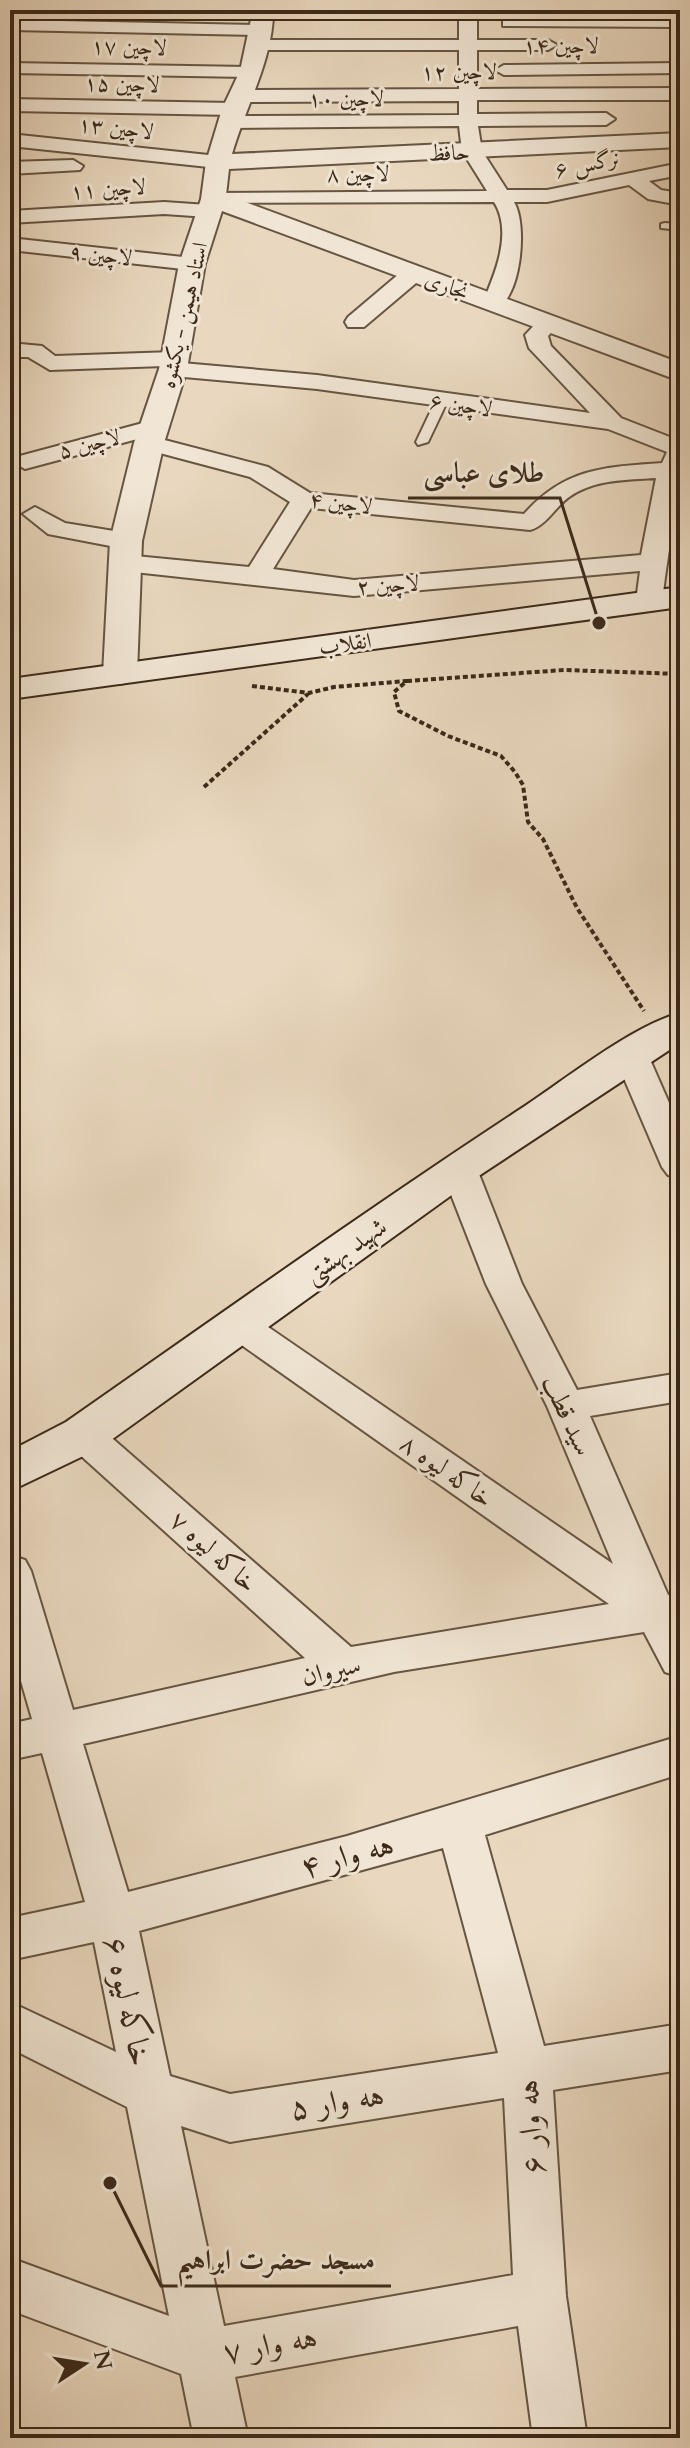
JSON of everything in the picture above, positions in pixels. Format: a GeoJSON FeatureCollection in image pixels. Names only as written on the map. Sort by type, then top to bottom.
{"type":"FeatureCollection","features":[{"type":"Feature","properties":{"kind":"street"},"geometry":{"type":"LineString","coordinates":[[129,10],[254,57]]}},
{"type":"Feature","properties":{"kind":"street"},"geometry":{"type":"LineString","coordinates":[[494,302],[507,272],[512,244],[508,208],[503,196],[472,151],[468,122],[470,95],[460,70],[474,19],[583,16],[680,21],[678,10]]}},
{"type":"Feature","properties":{"kind":"street"},"geometry":{"type":"LineString","coordinates":[[583,16],[604,95],[610,146]]}},
{"type":"Feature","properties":{"kind":"street"},"geometry":{"type":"LineString","coordinates":[[10,25],[83,48],[254,57],[469,46],[561,45]]}},
{"type":"Feature","properties":{"kind":"street"},"geometry":{"type":"LineString","coordinates":[[10,147],[31,143],[61,106],[83,48]]}},
{"type":"Feature","properties":{"kind":"street","name":"لاچین ۱۷"},"geometry":{"type":"LineString","coordinates":[[10,68],[83,48],[254,57]]}},
{"type":"Feature","properties":{"kind":"street","name":"لاچین ۱۲"},"geometry":{"type":"LineString","coordinates":[[254,57],[470,95],[680,94]]}},
{"type":"Feature","properties":{"kind":"street","name":"لاچین ۱۵"},"geometry":{"type":"LineString","coordinates":[[10,105],[61,106],[254,57]]}},
{"type":"Feature","properties":{"kind":"street","name":"لاچین ۱۰"},"geometry":{"type":"LineString","coordinates":[[254,57],[468,122],[606,119]]}},
{"type":"Feature","properties":{"kind":"street","name":"استاد هیمن - یکشوه"},"geometry":{"type":"LineString","coordinates":[[120,674],[125,552],[151,435],[173,364],[192,264],[211,205],[218,162],[254,57]]}},
{"type":"Feature","properties":{"kind":"street","name":"لاچین ۱۴"},"geometry":{"type":"LineString","coordinates":[[460,70],[680,68]]}},
{"type":"Feature","properties":{"kind":"street","name":"لاچین ۱۳"},"geometry":{"type":"LineString","coordinates":[[10,140],[218,162]]}},
{"type":"Feature","properties":{"kind":"street","name":"حافظ"},"geometry":{"type":"LineString","coordinates":[[218,162],[610,146],[680,140]]}},
{"type":"Feature","properties":{"kind":"street"},"geometry":{"type":"LineString","coordinates":[[10,168],[218,162]]}},
{"type":"Feature","properties":{"kind":"street","name":"نرگس ۶"},"geometry":{"type":"LineString","coordinates":[[503,196],[547,196],[680,169]]}},
{"type":"Feature","properties":{"kind":"street"},"geometry":{"type":"LineString","coordinates":[[633,179],[655,195],[680,199]]}},
{"type":"Feature","properties":{"kind":"street","name":"لاچین ۸"},"geometry":{"type":"LineString","coordinates":[[211,205],[503,196]]}},
{"type":"Feature","properties":{"kind":"street","name":"لاچین ۱۱"},"geometry":{"type":"LineString","coordinates":[[10,217],[211,205]]}},
{"type":"Feature","properties":{"kind":"street","name":"نجاری"},"geometry":{"type":"LineString","coordinates":[[211,205],[414,273],[680,373]]}},
{"type":"Feature","properties":{"kind":"street","name":"لاچین ۹"},"geometry":{"type":"LineString","coordinates":[[10,244],[192,264]]}},
{"type":"Feature","properties":{"kind":"street"},"geometry":{"type":"LineString","coordinates":[[356,322],[414,273]]}},
{"type":"Feature","properties":{"kind":"street"},"geometry":{"type":"LineString","coordinates":[[549,323],[536,335],[540,348],[613,423],[680,449],[669,470],[652,562],[665,599]]}},
{"type":"Feature","properties":{"kind":"street","name":"لاچین ۶"},"geometry":{"type":"LineString","coordinates":[[10,350],[34,351],[50,363],[173,364],[613,423]]}},
{"type":"Feature","properties":{"kind":"street","name":"لاچین ۵"},"geometry":{"type":"LineString","coordinates":[[10,523],[25,481],[151,435]]}},
{"type":"Feature","properties":{"kind":"street","name":"لاچین ۴"},"geometry":{"type":"LineString","coordinates":[[151,435],[259,472],[304,500],[530,522],[547,501],[572,482],[599,475],[669,470]]}},
{"type":"Feature","properties":{"kind":"street","name":"لاچین ۲"},"geometry":{"type":"LineString","coordinates":[[25,481],[57,529],[125,552],[354,588],[652,562]]}},
{"type":"Feature","properties":{"kind":"street"},"geometry":{"type":"LineString","coordinates":[[257,575],[304,500]]}},
{"type":"Feature","properties":{"kind":"street","name":"انقلاب"},"geometry":{"type":"LineString","coordinates":[[13,684],[120,674],[665,599]]}},
{"type":"Feature","properties":{"kind":"street"},"geometry":{"type":"LineString","coordinates":[[660,1028],[680,1167]]}},
{"type":"Feature","properties":{"kind":"street","name":"شهید بهشتی"},"geometry":{"type":"LineString","coordinates":[[10,1473],[83,1435],[660,1028]]}},
{"type":"Feature","properties":{"kind":"street","name":"شهید بهشتی"},"geometry":{"type":"LineString","coordinates":[[10,1444],[115,1385],[407,1181],[660,1028]]}},
{"type":"Feature","properties":{"kind":"street","name":"سید قطب"},"geometry":{"type":"LineString","coordinates":[[459,1169],[504,1284],[668,1612],[680,1660]]}},
{"type":"Feature","properties":{"kind":"street","name":"خاکه لیوه ۸"},"geometry":{"type":"LineString","coordinates":[[239,1325],[668,1612]]}},
{"type":"Feature","properties":{"kind":"street"},"geometry":{"type":"LineString","coordinates":[[566,1406],[680,1387]]}},
{"type":"Feature","properties":{"kind":"street","name":"خاکه لیوه ۷"},"geometry":{"type":"LineString","coordinates":[[83,1435],[344,1667]]}},
{"type":"Feature","properties":{"kind":"street","name":"خاکه لیوه ۶"},"geometry":{"type":"LineString","coordinates":[[10,1571],[113,1919],[221,2438]]}},
{"type":"Feature","properties":{"kind":"street","name":"سیروان"},"geometry":{"type":"LineString","coordinates":[[10,1742],[394,1655],[668,1612]]}},
{"type":"Feature","properties":{"kind":"street","name":"هه وار ۴"},"geometry":{"type":"LineString","coordinates":[[10,1939],[113,1919],[459,1824],[680,1755]]}},
{"type":"Feature","properties":{"kind":"street","name":"هه وار ۶"},"geometry":{"type":"LineString","coordinates":[[459,1824],[527,2071],[540,2296],[560,2438]]}},
{"type":"Feature","properties":{"kind":"street","name":"هه وار ۵"},"geometry":{"type":"LineString","coordinates":[[10,2024],[148,2092],[230,2118],[680,2047]]}},
{"type":"Feature","properties":{"kind":"street","name":"هه وار ۷"},"geometry":{"type":"LineString","coordinates":[[10,2284],[205,2356],[540,2296]]}},
{"type":"Feature","properties":{"kind":"lane"},"geometry":{"type":"LineString","coordinates":[[665,226],[680,227]]}},
{"type":"Feature","properties":{"kind":"lane"},"geometry":{"type":"LineString","coordinates":[[422,442],[441,402]]}},
{"type":"Feature","properties":{"kind":"path"},"geometry":{"type":"LineString","coordinates":[[238,683],[309,693],[334,687],[564,670],[680,674]]}},
{"type":"Feature","properties":{"kind":"path"},"geometry":{"type":"LineString","coordinates":[[407,681],[394,692],[399,711],[448,736],[501,756],[515,772],[523,785],[528,822],[543,839],[567,882],[577,908],[660,1028]]}},
{"type":"Feature","properties":{"kind":"path"},"geometry":{"type":"LineString","coordinates":[[204,787],[309,693]]}},
{"type":"Feature","properties":{"kind":"place","name":"طلای عباسی"},"geometry":{"type":"Point","coordinates":[599,623]}},
{"type":"Feature","properties":{"kind":"place","name":"مسجد حضرت ابراهیم"},"geometry":{"type":"Point","coordinates":[110,2183]}}]}
